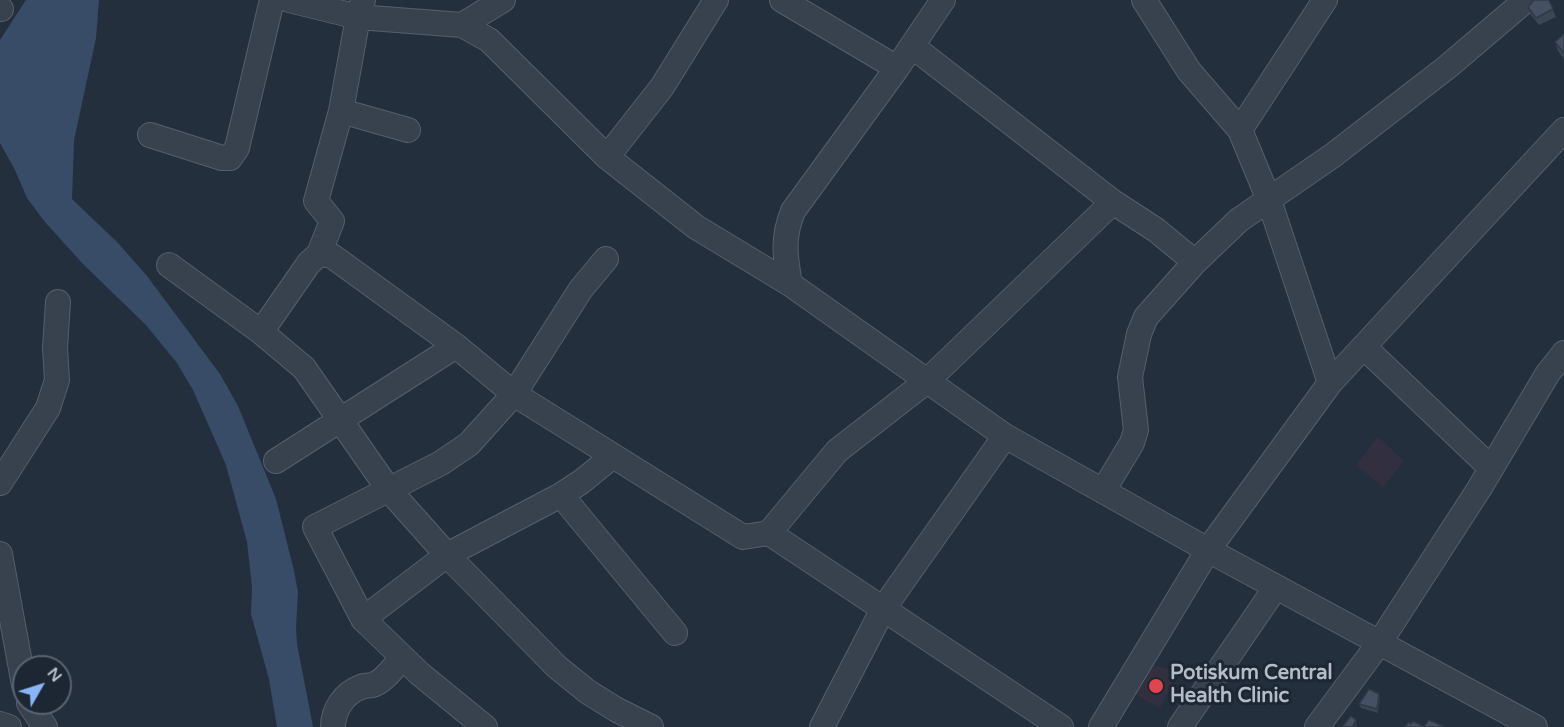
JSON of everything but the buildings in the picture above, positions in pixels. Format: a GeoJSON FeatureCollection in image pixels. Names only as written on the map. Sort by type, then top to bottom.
{"type":"FeatureCollection","features":[{"type":"Feature","properties":{"kind":"street"},"geometry":{"type":"LineString","coordinates":[[150,135],[222,158],[230,158],[237,148],[272,0]]}},
{"type":"Feature","properties":{"kind":"street"},"geometry":{"type":"LineString","coordinates":[[289,0],[360,8],[462,25],[489,40],[607,156],[696,227],[790,284],[1005,436],[1208,550],[1534,727]]}},
{"type":"Feature","properties":{"kind":"street"},"geometry":{"type":"LineString","coordinates":[[607,156],[662,87],[716,0]]}},
{"type":"Feature","properties":{"kind":"street"},"geometry":{"type":"LineString","coordinates":[[782,0],[897,68]]}},
{"type":"Feature","properties":{"kind":"street"},"geometry":{"type":"LineString","coordinates":[[790,284],[784,249],[787,226],[793,211],[897,68],[943,0]]}},
{"type":"Feature","properties":{"kind":"street"},"geometry":{"type":"LineString","coordinates":[[1144,0],[1189,71],[1240,130],[1269,200],[1330,383]]}},
{"type":"Feature","properties":{"kind":"street"},"geometry":{"type":"LineString","coordinates":[[1240,130],[1325,0]]}},
{"type":"Feature","properties":{"kind":"street"},"geometry":{"type":"LineString","coordinates":[[1103,490],[1132,443],[1137,430],[1130,377],[1138,333],[1146,317],[1195,262],[1239,220],[1332,156],[1446,68],[1526,0]]}},
{"type":"Feature","properties":{"kind":"street"},"geometry":{"type":"LineString","coordinates":[[462,25],[491,3]]}},
{"type":"Feature","properties":{"kind":"street"},"geometry":{"type":"LineString","coordinates":[[261,332],[309,262],[319,254],[332,221],[316,201],[341,111],[360,8]]}},
{"type":"Feature","properties":{"kind":"street"},"geometry":{"type":"LineString","coordinates":[[912,46],[1113,202],[1156,230],[1195,262]]}},
{"type":"Feature","properties":{"kind":"street"},"geometry":{"type":"LineString","coordinates":[[341,111],[408,130]]}},
{"type":"Feature","properties":{"kind":"street"},"geometry":{"type":"LineString","coordinates":[[1101,727],[1208,550],[1330,383],[1564,130]]}},
{"type":"Feature","properties":{"kind":"street"},"geometry":{"type":"LineString","coordinates":[[319,254],[332,256],[456,346],[514,394],[743,537],[769,533],[837,451],[927,381],[1113,202]]}},
{"type":"Feature","properties":{"kind":"street"},"geometry":{"type":"LineString","coordinates":[[485,727],[420,674],[363,619],[315,527],[441,463],[469,444],[514,394],[580,290],[606,260]]}},
{"type":"Feature","properties":{"kind":"street"},"geometry":{"type":"LineString","coordinates":[[169,265],[261,332],[304,368],[389,490],[447,555],[557,667],[588,692],[651,727]]}},
{"type":"Feature","properties":{"kind":"street"},"geometry":{"type":"LineString","coordinates":[[0,483],[48,408],[57,380],[55,348],[58,302]]}},
{"type":"Feature","properties":{"kind":"street"},"geometry":{"type":"LineString","coordinates":[[276,461],[456,346]]}},
{"type":"Feature","properties":{"kind":"street"},"geometry":{"type":"LineString","coordinates":[[1364,347],[1491,468]]}},
{"type":"Feature","properties":{"kind":"street"},"geometry":{"type":"LineString","coordinates":[[1317,727],[1380,642],[1491,468],[1548,373],[1564,353]]}},
{"type":"Feature","properties":{"kind":"street"},"geometry":{"type":"LineString","coordinates":[[822,727],[883,609],[1005,436]]}},
{"type":"Feature","properties":{"kind":"street"},"geometry":{"type":"LineString","coordinates":[[363,619],[447,555],[561,495],[613,456]]}},
{"type":"Feature","properties":{"kind":"street"},"geometry":{"type":"LineString","coordinates":[[561,495],[675,633]]}},
{"type":"Feature","properties":{"kind":"street"},"geometry":{"type":"LineString","coordinates":[[769,533],[1060,727]]}},
{"type":"Feature","properties":{"kind":"street"},"geometry":{"type":"LineString","coordinates":[[0,554],[19,655]]}},
{"type":"Feature","properties":{"kind":"street"},"geometry":{"type":"LineString","coordinates":[[1180,727],[1276,586]]}},
{"type":"Feature","properties":{"kind":"street"},"geometry":{"type":"LineString","coordinates":[[0,652],[12,674]]}},
{"type":"Feature","properties":{"kind":"street"},"geometry":{"type":"LineString","coordinates":[[333,727],[333,717],[342,699],[360,687],[376,684],[402,657]]}},
{"type":"Feature","properties":{"kind":"street"},"geometry":{"type":"LineString","coordinates":[[0,724],[9,727]]}},
{"type":"Feature","properties":{"kind":"shaded area"},"geometry":{"type":"Polygon","coordinates":[[[1378,437],[1404,461],[1383,487],[1356,465],[1378,437]]]}},
{"type":"Feature","properties":{"kind":"shaded area","name":"Potiskum Central Health Clinic"},"geometry":{"type":"Polygon","coordinates":[[[1152,664],[1168,669],[1176,677],[1160,708],[1135,694],[1152,664]]]}},
{"type":"Feature","properties":{"kind":"water"},"geometry":{"type":"Polygon","coordinates":[[[26,0],[99,0],[96,38],[74,140],[72,199],[118,243],[147,276],[220,374],[238,406],[276,499],[294,571],[298,592],[297,644],[313,727],[277,727],[269,679],[251,614],[252,587],[247,542],[226,465],[193,390],[177,363],[146,325],[83,264],[45,222],[27,198],[0,143],[0,40],[26,0]]]}},
{"type":"Feature","properties":{"kind":"place","name":"Potiskum Central Health Clinic"},"geometry":{"type":"Point","coordinates":[1156,686]}}]}
